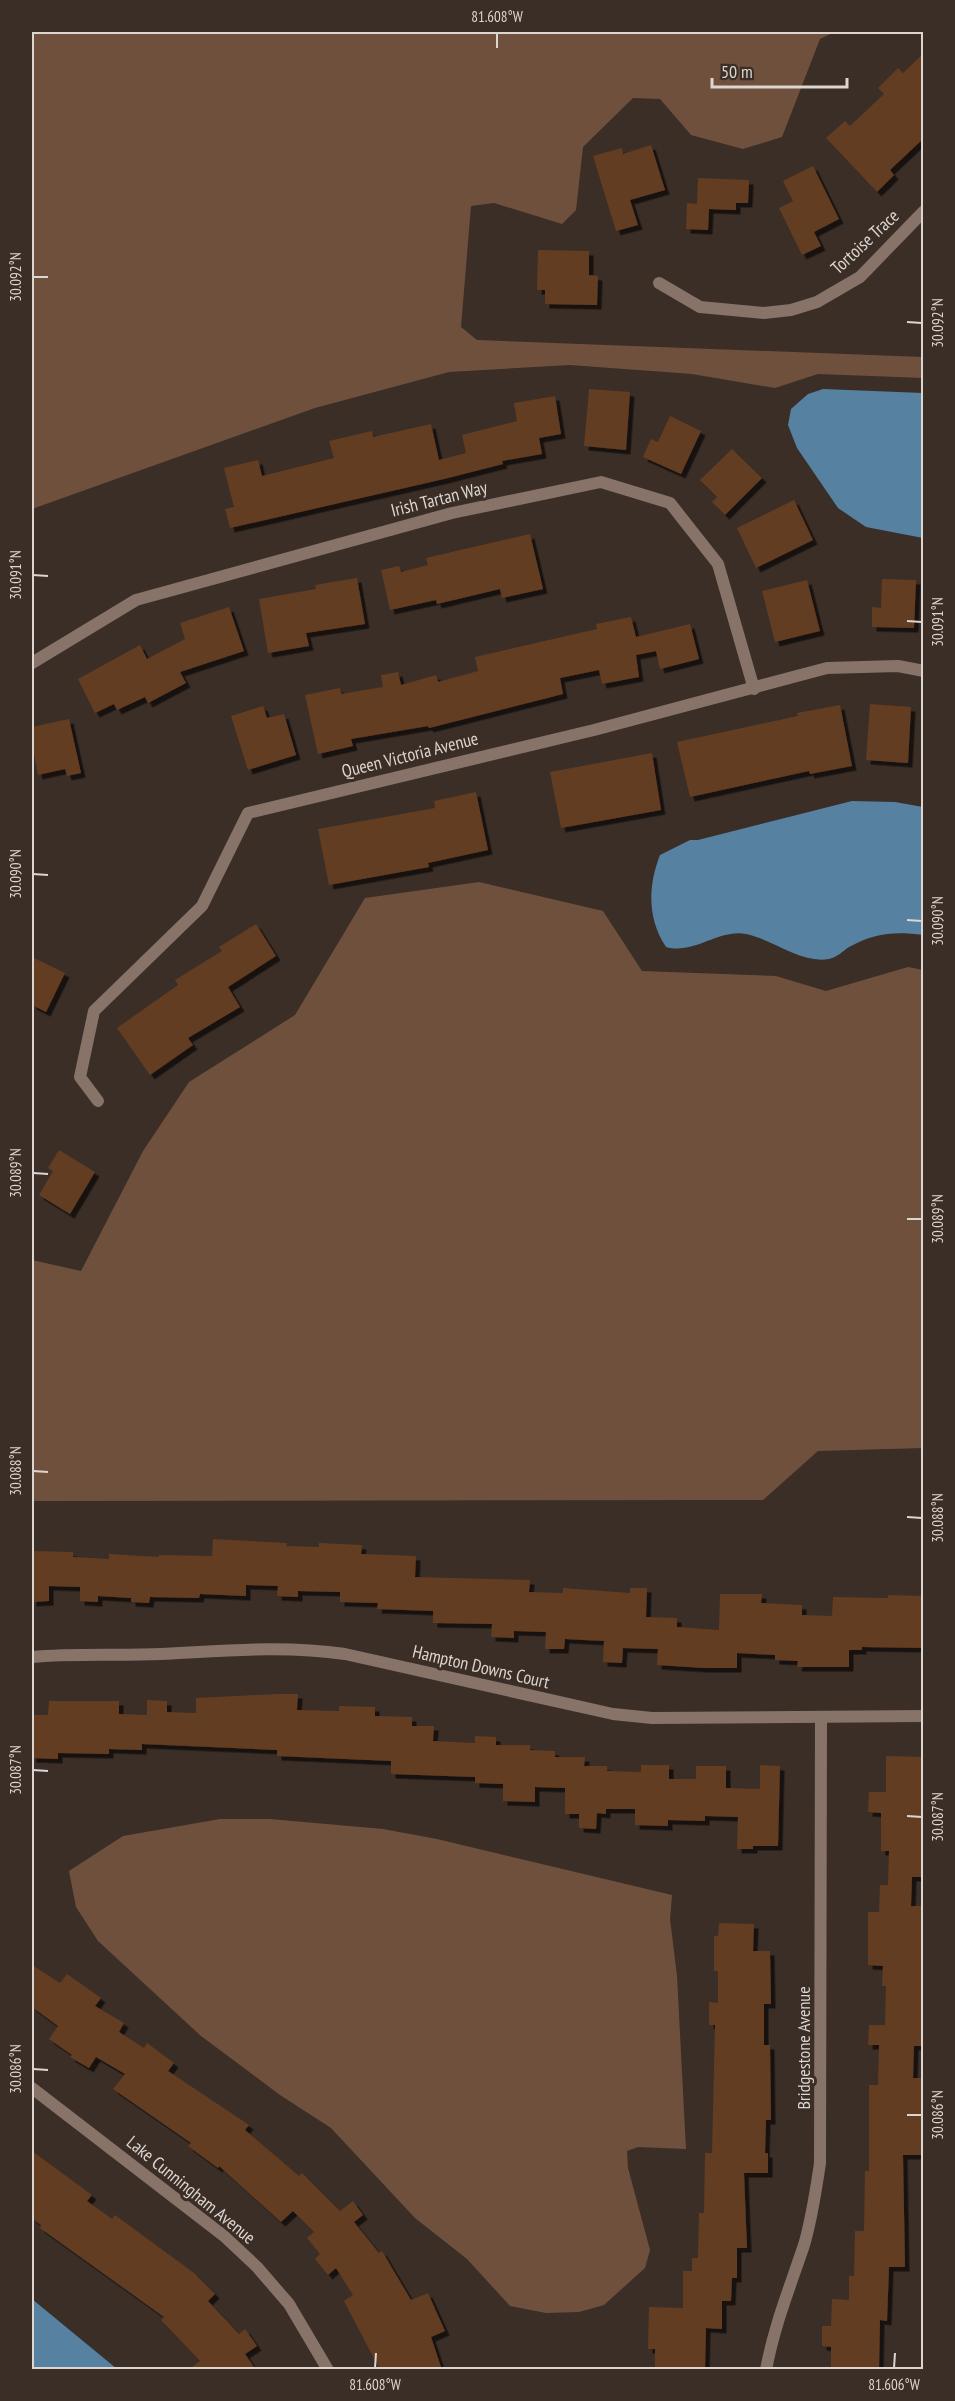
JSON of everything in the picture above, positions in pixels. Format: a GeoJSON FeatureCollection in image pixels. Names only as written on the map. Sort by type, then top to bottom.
{"type":"FeatureCollection","features":[{"type":"Feature","properties":{"kind":"street","name":"Tortoise Trace"},"geometry":{"type":"LineString","coordinates":[[659,283],[700,307],[764,313],[791,310],[817,302],[860,277],[924,211]]}},
{"type":"Feature","properties":{"kind":"street","name":"Irish Tartan Way"},"geometry":{"type":"LineString","coordinates":[[32,663],[136,600],[452,513],[601,482],[670,503],[718,564],[754,689]]}},
{"type":"Feature","properties":{"kind":"street","name":"Queen Victoria Avenue"},"geometry":{"type":"LineString","coordinates":[[98,1101],[80,1077],[94,1011],[202,906],[248,813],[754,689],[827,668],[898,666],[924,671]]}},
{"type":"Feature","properties":{"kind":"street","name":"Hampton Downs Court"},"geometry":{"type":"LineString","coordinates":[[32,1657],[73,1654],[159,1654],[264,1647],[306,1648],[345,1654],[613,1714],[652,1718],[924,1716]]}},
{"type":"Feature","properties":{"kind":"street","name":"Bridgestone Avenue"},"geometry":{"type":"LineString","coordinates":[[766,2370],[783,2300],[804,2245],[814,2204],[820,2163],[821,1718]]}},
{"type":"Feature","properties":{"kind":"street","name":"Lake Cunningham Avenue"},"geometry":{"type":"LineString","coordinates":[[32,2088],[224,2236],[257,2267],[289,2304],[328,2370]]}},
{"type":"Feature","properties":{"kind":"shaded area"},"geometry":{"type":"Polygon","coordinates":[[[32,32],[834,32],[820,39],[782,137],[743,149],[691,135],[660,99],[633,98],[583,147],[576,210],[562,224],[494,203],[471,206],[461,327],[477,340],[923,357],[923,378],[818,374],[775,388],[692,374],[570,365],[449,372],[315,408],[32,509],[32,32]]]}},
{"type":"Feature","properties":{"kind":"shaded area"},"geometry":{"type":"Polygon","coordinates":[[[479,882],[603,911],[642,971],[776,976],[826,991],[908,967],[923,970],[923,1448],[818,1451],[763,1500],[32,1501],[32,1260],[81,1271],[143,1151],[189,1082],[295,1015],[365,898],[479,882]]]}},
{"type":"Feature","properties":{"kind":"shaded area"},"geometry":{"type":"Polygon","coordinates":[[[220,1819],[270,1819],[383,1829],[437,1839],[672,1895],[670,1919],[677,1976],[686,2149],[638,2147],[627,2151],[628,2168],[650,2250],[645,2268],[604,2305],[579,2312],[546,2313],[510,2306],[467,2259],[415,2218],[331,2128],[280,2095],[201,2036],[98,1941],[76,1907],[69,1871],[123,1836],[220,1819]]]}},
{"type":"Feature","properties":{"kind":"water"},"geometry":{"type":"Polygon","coordinates":[[[823,389],[923,393],[923,538],[866,527],[838,508],[797,448],[788,425],[791,409],[808,394],[823,389]]]}},
{"type":"Feature","properties":{"kind":"water"},"geometry":{"type":"Polygon","coordinates":[[[852,801],[895,802],[923,807],[923,935],[894,933],[876,936],[858,942],[837,956],[818,960],[797,955],[756,937],[736,933],[686,948],[666,947],[655,925],[651,902],[653,878],[660,855],[690,840],[698,840],[852,801]]]}},
{"type":"Feature","properties":{"kind":"water"},"geometry":{"type":"Polygon","coordinates":[[[32,2299],[117,2369],[32,2369],[32,2299]]]}},
{"type":"Feature","properties":{"kind":"building"},"geometry":{"type":"Polygon","coordinates":[[[924,53],[924,138],[890,170],[894,175],[877,192],[826,138],[845,121],[850,126],[884,94],[878,88],[898,68],[903,73],[924,53]]]}},
{"type":"Feature","properties":{"kind":"building"},"geometry":{"type":"Polygon","coordinates":[[[651,145],[665,190],[630,200],[638,225],[616,231],[593,156],[622,148],[623,154],[651,145]]]}},
{"type":"Feature","properties":{"kind":"building"},"geometry":{"type":"Polygon","coordinates":[[[813,166],[839,219],[814,232],[821,246],[802,255],[779,208],[793,201],[783,181],[813,166]]]}},
{"type":"Feature","properties":{"kind":"building"},"geometry":{"type":"Polygon","coordinates":[[[698,178],[749,180],[748,203],[736,203],[736,210],[709,209],[708,230],[686,229],[687,203],[697,204],[698,178]]]}},
{"type":"Feature","properties":{"kind":"building"},"geometry":{"type":"Polygon","coordinates":[[[538,250],[589,251],[589,275],[598,276],[597,305],[545,304],[545,290],[537,290],[538,250]]]}},
{"type":"Feature","properties":{"kind":"building"},"geometry":{"type":"Polygon","coordinates":[[[589,389],[630,392],[626,450],[584,446],[589,389]]]}},
{"type":"Feature","properties":{"kind":"building"},"geometry":{"type":"Polygon","coordinates":[[[555,396],[561,434],[539,438],[542,454],[502,461],[503,464],[444,479],[230,528],[225,509],[234,507],[224,468],[258,460],[262,476],[334,458],[329,441],[372,431],[373,437],[431,424],[439,460],[466,453],[462,435],[517,421],[514,403],[555,396]]]}},
{"type":"Feature","properties":{"kind":"building"},"geometry":{"type":"Polygon","coordinates":[[[670,416],[701,431],[681,474],[643,457],[651,439],[658,442],[670,416]]]}},
{"type":"Feature","properties":{"kind":"building"},"geometry":{"type":"Polygon","coordinates":[[[732,449],[762,478],[725,515],[712,502],[717,497],[700,480],[732,449]]]}},
{"type":"Feature","properties":{"kind":"building"},"geometry":{"type":"Polygon","coordinates":[[[794,500],[813,540],[756,568],[737,528],[794,500]]]}},
{"type":"Feature","properties":{"kind":"building"},"geometry":{"type":"Polygon","coordinates":[[[530,534],[543,589],[502,598],[500,589],[437,604],[436,600],[390,610],[381,570],[399,566],[401,572],[428,565],[426,558],[530,534]]]}},
{"type":"Feature","properties":{"kind":"building"},"geometry":{"type":"Polygon","coordinates":[[[357,578],[365,624],[306,633],[309,646],[268,653],[259,599],[316,589],[315,585],[357,578]]]}},
{"type":"Feature","properties":{"kind":"building"},"geometry":{"type":"Polygon","coordinates":[[[882,579],[916,580],[914,628],[872,627],[872,607],[881,608],[882,579]]]}},
{"type":"Feature","properties":{"kind":"building"},"geometry":{"type":"Polygon","coordinates":[[[807,580],[820,631],[775,642],[762,591],[807,580]]]}},
{"type":"Feature","properties":{"kind":"building"},"geometry":{"type":"Polygon","coordinates":[[[229,607],[244,651],[180,672],[186,683],[148,703],[145,697],[117,710],[114,704],[95,713],[78,679],[140,645],[147,659],[185,639],[180,623],[229,607]]]}},
{"type":"Feature","properties":{"kind":"building"},"geometry":{"type":"Polygon","coordinates":[[[631,617],[636,637],[690,624],[699,659],[660,669],[656,651],[636,655],[639,677],[602,684],[599,670],[560,678],[563,694],[429,728],[428,726],[351,739],[353,746],[318,754],[305,695],[340,688],[341,694],[383,687],[381,675],[398,672],[401,685],[436,675],[438,682],[478,671],[475,657],[597,629],[596,624],[631,617]]]}},
{"type":"Feature","properties":{"kind":"building"},"geometry":{"type":"Polygon","coordinates":[[[870,704],[911,707],[908,763],[866,760],[870,704]]]}},
{"type":"Feature","properties":{"kind":"building"},"geometry":{"type":"Polygon","coordinates":[[[840,705],[852,766],[810,774],[809,771],[690,797],[677,742],[840,705]]]}},
{"type":"Feature","properties":{"kind":"building"},"geometry":{"type":"Polygon","coordinates":[[[263,706],[267,718],[284,714],[296,755],[248,770],[231,716],[263,706]]]}},
{"type":"Feature","properties":{"kind":"building"},"geometry":{"type":"Polygon","coordinates":[[[69,719],[81,773],[67,776],[65,769],[38,775],[32,744],[32,727],[69,719]]]}},
{"type":"Feature","properties":{"kind":"building"},"geometry":{"type":"Polygon","coordinates":[[[652,753],[661,810],[561,828],[550,772],[652,753]]]}},
{"type":"Feature","properties":{"kind":"building"},"geometry":{"type":"Polygon","coordinates":[[[476,792],[488,850],[428,863],[429,867],[329,885],[318,829],[435,808],[434,801],[476,792]]]}},
{"type":"Feature","properties":{"kind":"building"},"geometry":{"type":"Polygon","coordinates":[[[256,924],[276,956],[228,987],[240,1007],[188,1038],[193,1045],[150,1075],[117,1028],[178,985],[175,980],[222,951],[219,947],[256,924]]]}},
{"type":"Feature","properties":{"kind":"building"},"geometry":{"type":"Polygon","coordinates":[[[32,957],[65,973],[46,1012],[32,1005],[32,957]]]}},
{"type":"Feature","properties":{"kind":"building"},"geometry":{"type":"Polygon","coordinates":[[[59,1150],[95,1172],[70,1214],[39,1195],[53,1171],[48,1168],[59,1150]]]}},
{"type":"Feature","properties":{"kind":"building"},"geometry":{"type":"Polygon","coordinates":[[[213,1539],[287,1543],[286,1546],[319,1547],[319,1543],[362,1545],[361,1554],[416,1556],[415,1577],[530,1580],[529,1592],[563,1593],[563,1588],[630,1593],[630,1588],[647,1588],[646,1617],[677,1618],[677,1627],[719,1630],[720,1594],[762,1594],[761,1603],[802,1605],[802,1615],[832,1616],[833,1597],[924,1596],[924,1648],[862,1647],[862,1650],[849,1650],[849,1667],[797,1667],[798,1661],[775,1660],[775,1655],[737,1653],[737,1668],[704,1668],[657,1665],[658,1649],[623,1648],[622,1663],[603,1662],[604,1641],[565,1639],[564,1649],[545,1649],[546,1632],[514,1631],[514,1638],[491,1637],[492,1624],[433,1623],[433,1611],[377,1609],[378,1603],[340,1602],[340,1592],[298,1591],[298,1597],[277,1596],[278,1586],[246,1585],[246,1596],[200,1594],[199,1598],[150,1597],[149,1603],[131,1602],[131,1598],[98,1596],[98,1602],[80,1601],[80,1587],[49,1586],[49,1601],[32,1602],[32,1551],[73,1552],[73,1557],[109,1559],[109,1554],[159,1557],[159,1555],[212,1556],[213,1539]]]}},
{"type":"Feature","properties":{"kind":"building"},"geometry":{"type":"Polygon","coordinates":[[[298,1694],[297,1710],[339,1711],[339,1706],[375,1707],[375,1716],[412,1717],[412,1726],[434,1726],[433,1741],[475,1743],[475,1736],[496,1737],[496,1745],[530,1745],[530,1750],[555,1751],[555,1757],[585,1757],[584,1766],[607,1766],[607,1771],[641,1772],[641,1765],[669,1765],[669,1779],[696,1779],[696,1766],[726,1766],[726,1788],[760,1789],[760,1765],[780,1766],[778,1846],[753,1846],[753,1849],[737,1849],[738,1817],[705,1816],[705,1821],[668,1820],[668,1826],[635,1825],[635,1809],[606,1809],[606,1814],[597,1813],[596,1829],[579,1828],[579,1814],[565,1814],[565,1788],[535,1787],[535,1802],[503,1801],[503,1784],[475,1783],[475,1777],[391,1774],[391,1761],[277,1756],[277,1750],[142,1744],[142,1750],[109,1749],[109,1754],[58,1753],[58,1759],[32,1758],[32,1715],[48,1715],[49,1701],[119,1701],[119,1714],[147,1715],[147,1700],[167,1701],[167,1712],[196,1713],[196,1698],[298,1694]]]}},
{"type":"Feature","properties":{"kind":"building"},"geometry":{"type":"Polygon","coordinates":[[[886,1756],[924,1757],[924,1877],[912,1877],[911,1906],[924,1906],[924,2046],[914,2046],[913,2078],[924,2078],[922,2155],[903,2155],[905,2267],[889,2267],[887,2321],[880,2320],[879,2369],[831,2368],[831,2347],[822,2346],[822,2326],[831,2326],[832,2299],[849,2300],[849,2276],[854,2276],[855,2231],[864,2231],[865,2171],[869,2171],[869,2085],[878,2085],[879,2045],[868,2045],[869,2025],[885,2025],[886,1986],[882,1986],[883,1966],[868,1965],[868,1912],[879,1912],[880,1885],[888,1885],[889,1851],[881,1851],[881,1813],[868,1812],[869,1792],[886,1792],[886,1756]]]}},
{"type":"Feature","properties":{"kind":"building"},"geometry":{"type":"Polygon","coordinates":[[[719,1923],[754,1924],[753,1951],[770,1951],[771,2004],[764,2004],[764,2045],[770,2045],[771,2120],[766,2120],[765,2153],[768,2153],[768,2173],[744,2173],[747,2248],[737,2248],[737,2278],[732,2278],[731,2301],[722,2301],[722,2329],[706,2328],[705,2370],[655,2370],[655,2349],[648,2349],[649,2307],[683,2308],[683,2271],[692,2271],[692,2258],[698,2258],[699,2213],[704,2213],[705,2153],[712,2153],[715,2025],[709,2025],[709,2002],[718,2003],[718,1971],[714,1971],[714,1936],[718,1936],[719,1923]]]}},
{"type":"Feature","properties":{"kind":"building"},"geometry":{"type":"Polygon","coordinates":[[[32,1965],[60,1983],[67,1974],[101,1998],[95,2006],[124,2023],[119,2032],[144,2048],[147,2043],[174,2063],[168,2071],[249,2125],[245,2130],[299,2176],[302,2173],[340,2211],[353,2201],[363,2215],[354,2222],[379,2253],[382,2251],[411,2300],[428,2293],[445,2331],[431,2337],[442,2370],[380,2370],[344,2301],[353,2295],[336,2268],[328,2275],[315,2259],[320,2254],[307,2238],[314,2232],[293,2211],[281,2222],[219,2166],[218,2168],[188,2146],[191,2143],[113,2089],[125,2074],[96,2057],[89,2068],[70,2057],[72,2055],[49,2039],[58,2026],[32,2007],[32,1965]]]}},
{"type":"Feature","properties":{"kind":"building"},"geometry":{"type":"Polygon","coordinates":[[[32,2151],[92,2195],[87,2201],[112,2219],[115,2215],[194,2273],[215,2294],[208,2301],[239,2334],[245,2329],[257,2346],[245,2354],[256,2370],[188,2370],[200,2361],[161,2320],[164,2317],[40,2228],[41,2225],[32,2218],[32,2151]]]}}]}
